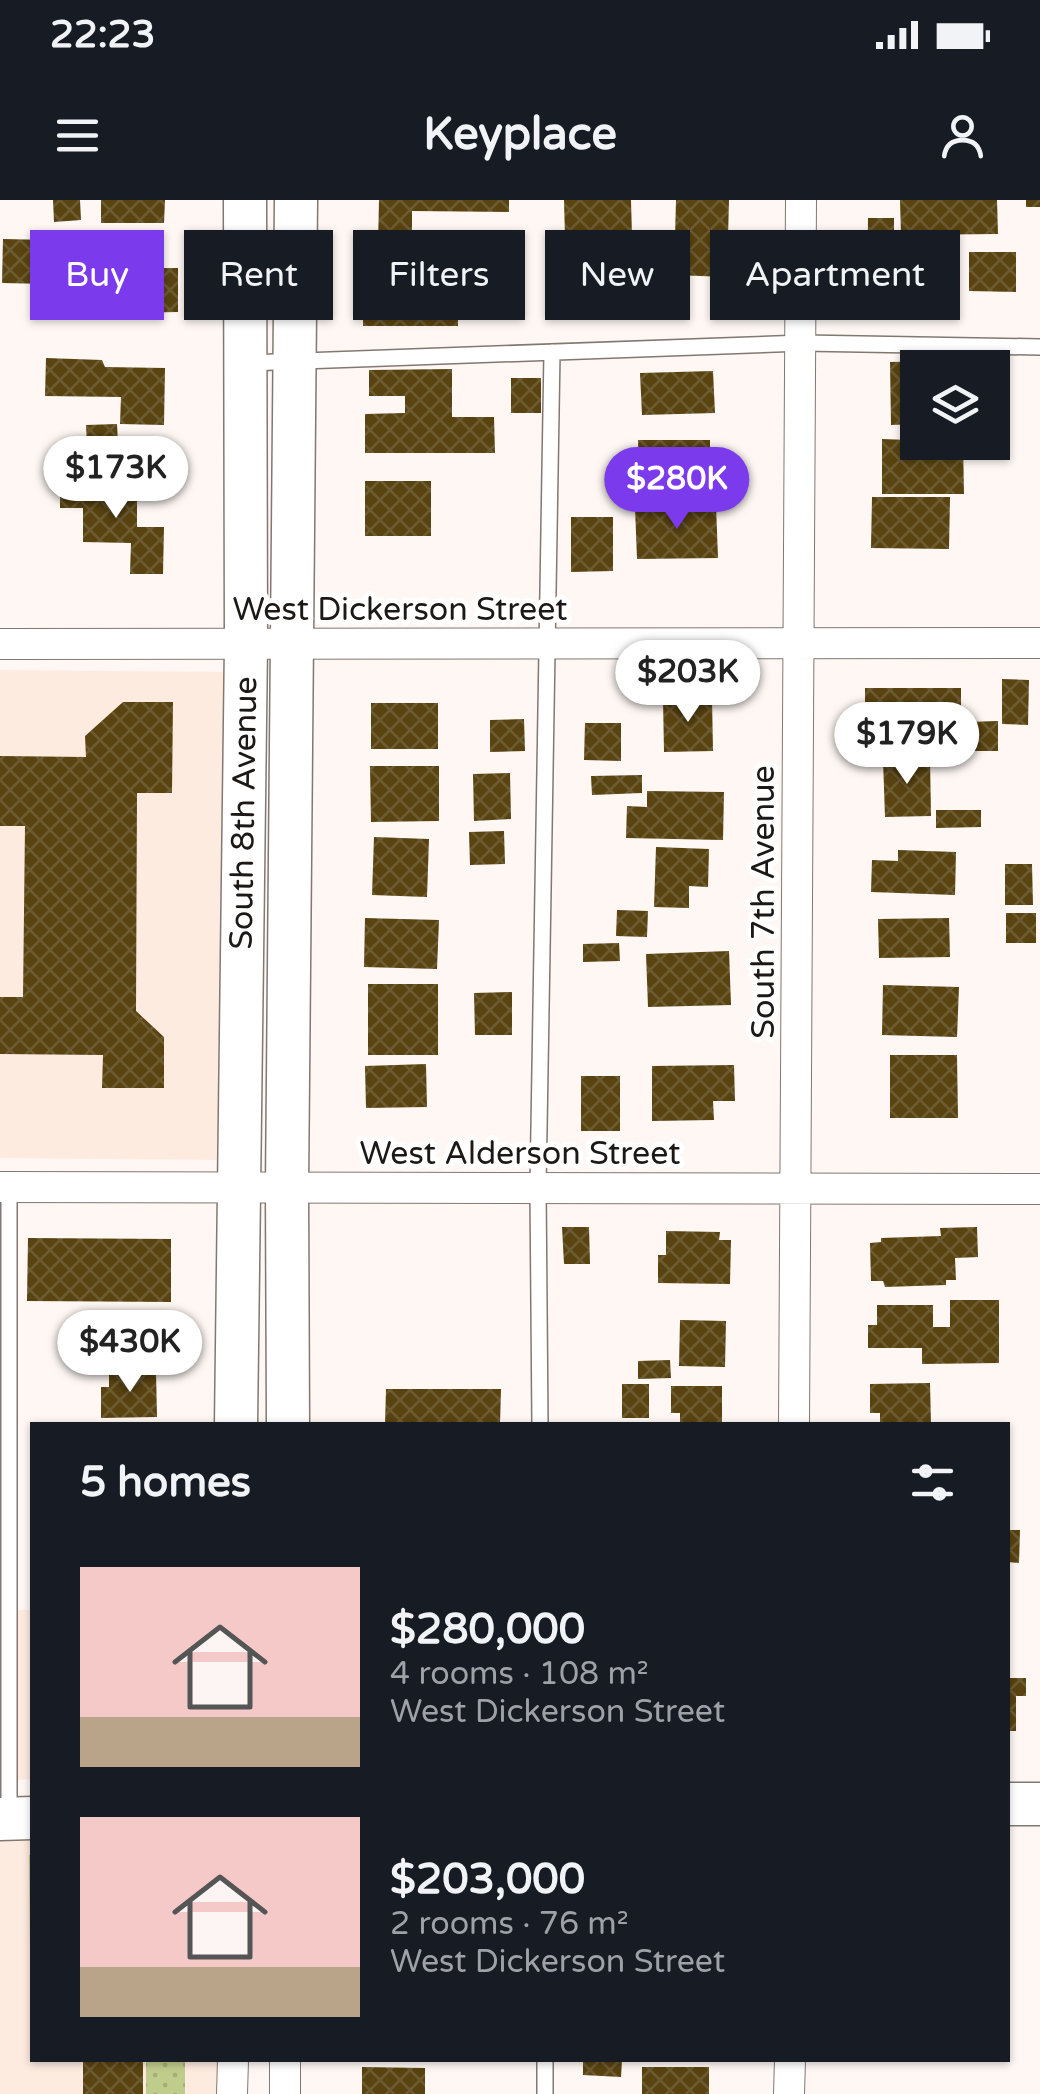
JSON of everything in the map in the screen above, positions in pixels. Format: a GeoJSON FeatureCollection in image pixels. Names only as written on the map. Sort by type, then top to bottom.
{"type":"FeatureCollection","features":[{"type":"Feature","properties":{"kind":"street","name":"South 8th Avenue"},"geometry":{"type":"LineString","coordinates":[[236,1422],[236,1188],[246,644],[245,200]]}},
{"type":"Feature","properties":{"kind":"street","name":"South 8th Avenue"},"geometry":{"type":"LineString","coordinates":[[288,1422],[296,200]]}},
{"type":"Feature","properties":{"kind":"street","name":"South 7th Avenue"},"geometry":{"type":"LineString","coordinates":[[794,1422],[801,200]]}},
{"type":"Feature","properties":{"kind":"street","name":"West Dickerson Street"},"geometry":{"type":"LineString","coordinates":[[0,644],[1040,643]]}},
{"type":"Feature","properties":{"kind":"street","name":"West Alderson Street"},"geometry":{"type":"LineString","coordinates":[[4,1187],[1040,1189]]}},
{"type":"Feature","properties":{"kind":"street"},"geometry":{"type":"LineString","coordinates":[[1010,1804],[1040,1804]]}},
{"type":"Feature","properties":{"kind":"street"},"geometry":{"type":"LineString","coordinates":[[232,2094],[233,2062]]}},
{"type":"Feature","properties":{"kind":"street"},"geometry":{"type":"LineString","coordinates":[[285,2062],[285,2094]]}},
{"type":"Feature","properties":{"kind":"street"},"geometry":{"type":"LineString","coordinates":[[790,2062],[790,2094]]}},
{"type":"Feature","properties":{"kind":"lane"},"geometry":{"type":"LineString","coordinates":[[244,363],[802,343],[1040,347]]}},
{"type":"Feature","properties":{"kind":"lane"},"geometry":{"type":"LineString","coordinates":[[540,1422],[538,1188],[552,352]]}},
{"type":"Feature","properties":{"kind":"lane"},"geometry":{"type":"LineString","coordinates":[[4,1187],[14,1818]]}},
{"type":"Feature","properties":{"kind":"lane"},"geometry":{"type":"LineString","coordinates":[[544,2062],[545,2094]]}},
{"type":"Feature","properties":{"kind":"shaded area"},"geometry":{"type":"Polygon","coordinates":[[[0,670],[228,672],[224,1160],[0,1158],[0,670]]]}},
{"type":"Feature","properties":{"kind":"shaded area"},"geometry":{"type":"Polygon","coordinates":[[[0,1610],[30,1610],[30,1779],[0,1781],[0,1610]]]}},
{"type":"Feature","properties":{"kind":"shaded area"},"geometry":{"type":"Polygon","coordinates":[[[0,1816],[30,1816],[30,2062],[233,2062],[232,2094],[0,2094],[0,1816]]]}},
{"type":"Feature","properties":{"kind":"green space"},"geometry":{"type":"Polygon","coordinates":[[[146,2062],[185,2062],[185,2094],[146,2094],[146,2062]]]}},
{"type":"Feature","properties":{"kind":"building"},"geometry":{"type":"Polygon","coordinates":[[[53,200],[80,200],[81,220],[54,222],[53,200]]]}},
{"type":"Feature","properties":{"kind":"building"},"geometry":{"type":"Polygon","coordinates":[[[101,200],[165,200],[164,223],[101,223],[101,200]]]}},
{"type":"Feature","properties":{"kind":"building"},"geometry":{"type":"Polygon","coordinates":[[[379,200],[509,200],[509,212],[412,211],[412,230],[378,230],[379,200]]]}},
{"type":"Feature","properties":{"kind":"building"},"geometry":{"type":"Polygon","coordinates":[[[564,200],[631,200],[632,230],[565,230],[564,200]]]}},
{"type":"Feature","properties":{"kind":"building"},"geometry":{"type":"Polygon","coordinates":[[[676,200],[729,200],[728,230],[710,230],[710,276],[690,276],[690,230],[675,230],[676,200]]]}},
{"type":"Feature","properties":{"kind":"building"},"geometry":{"type":"Polygon","coordinates":[[[900,200],[997,200],[998,234],[901,230],[900,200]]]}},
{"type":"Feature","properties":{"kind":"building"},"geometry":{"type":"Polygon","coordinates":[[[1026,200],[1040,200],[1040,207],[1026,207],[1026,200]]]}},
{"type":"Feature","properties":{"kind":"building"},"geometry":{"type":"Polygon","coordinates":[[[868,218],[894,218],[894,230],[868,230],[868,218]]]}},
{"type":"Feature","properties":{"kind":"building"},"geometry":{"type":"Polygon","coordinates":[[[3,239],[30,240],[30,284],[2,283],[3,239]]]}},
{"type":"Feature","properties":{"kind":"building"},"geometry":{"type":"Polygon","coordinates":[[[969,252],[1016,252],[1016,292],[969,291],[969,252]]]}},
{"type":"Feature","properties":{"kind":"building"},"geometry":{"type":"Polygon","coordinates":[[[164,268],[178,268],[178,312],[164,312],[164,268]]]}},
{"type":"Feature","properties":{"kind":"building"},"geometry":{"type":"Polygon","coordinates":[[[363,320],[458,320],[458,326],[363,326],[363,320]]]}},
{"type":"Feature","properties":{"kind":"building"},"geometry":{"type":"Polygon","coordinates":[[[46,358],[102,360],[105,367],[165,368],[164,425],[120,424],[121,397],[45,396],[46,358]]]}},
{"type":"Feature","properties":{"kind":"building"},"geometry":{"type":"Polygon","coordinates":[[[890,362],[900,362],[900,425],[891,425],[890,362]]]}},
{"type":"Feature","properties":{"kind":"building"},"geometry":{"type":"Polygon","coordinates":[[[452,369],[452,417],[494,417],[495,453],[365,453],[365,414],[405,413],[405,396],[369,396],[369,370],[452,369]]]}},
{"type":"Feature","properties":{"kind":"building"},"geometry":{"type":"Polygon","coordinates":[[[713,371],[715,413],[642,415],[640,373],[713,371]]]}},
{"type":"Feature","properties":{"kind":"building"},"geometry":{"type":"Polygon","coordinates":[[[511,378],[541,378],[541,413],[511,413],[511,378]]]}},
{"type":"Feature","properties":{"kind":"building"},"geometry":{"type":"Polygon","coordinates":[[[117,424],[118,444],[87,445],[86,425],[117,424]]]}},
{"type":"Feature","properties":{"kind":"building"},"geometry":{"type":"Polygon","coordinates":[[[882,439],[900,440],[900,460],[963,460],[964,494],[882,494],[882,439]]]}},
{"type":"Feature","properties":{"kind":"building"},"geometry":{"type":"Polygon","coordinates":[[[638,440],[710,440],[710,479],[639,479],[638,440]]]}},
{"type":"Feature","properties":{"kind":"building"},"geometry":{"type":"Polygon","coordinates":[[[60,481],[137,482],[137,527],[164,527],[163,574],[130,574],[131,543],[83,542],[83,508],[60,508],[60,481]]]}},
{"type":"Feature","properties":{"kind":"building"},"geometry":{"type":"Polygon","coordinates":[[[365,481],[431,481],[431,536],[365,536],[365,481]]]}},
{"type":"Feature","properties":{"kind":"building"},"geometry":{"type":"Polygon","coordinates":[[[872,497],[950,497],[949,549],[871,548],[872,497]]]}},
{"type":"Feature","properties":{"kind":"building"},"geometry":{"type":"Polygon","coordinates":[[[716,505],[718,558],[637,559],[635,507],[716,505]]]}},
{"type":"Feature","properties":{"kind":"building"},"geometry":{"type":"Polygon","coordinates":[[[571,517],[613,517],[613,571],[571,572],[571,517]]]}},
{"type":"Feature","properties":{"kind":"building"},"geometry":{"type":"Polygon","coordinates":[[[1002,679],[1029,680],[1028,725],[1002,724],[1002,679]]]}},
{"type":"Feature","properties":{"kind":"building"},"geometry":{"type":"Polygon","coordinates":[[[865,688],[961,688],[961,725],[865,725],[865,688]]]}},
{"type":"Feature","properties":{"kind":"building"},"geometry":{"type":"Polygon","coordinates":[[[712,698],[713,751],[664,752],[663,699],[712,698]]]}},
{"type":"Feature","properties":{"kind":"building"},"geometry":{"type":"Polygon","coordinates":[[[123,702],[173,702],[172,793],[137,793],[136,1011],[164,1037],[164,1088],[102,1088],[103,1055],[0,1054],[0,997],[23,997],[25,826],[0,826],[0,756],[86,757],[85,736],[123,702]]]}},
{"type":"Feature","properties":{"kind":"building"},"geometry":{"type":"Polygon","coordinates":[[[371,703],[438,703],[438,749],[371,749],[371,703]]]}},
{"type":"Feature","properties":{"kind":"building"},"geometry":{"type":"Polygon","coordinates":[[[524,719],[525,751],[490,752],[490,720],[524,719]]]}},
{"type":"Feature","properties":{"kind":"building"},"geometry":{"type":"Polygon","coordinates":[[[998,721],[998,751],[967,751],[966,722],[998,721]]]}},
{"type":"Feature","properties":{"kind":"building"},"geometry":{"type":"Polygon","coordinates":[[[585,723],[621,723],[621,761],[584,760],[585,723]]]}},
{"type":"Feature","properties":{"kind":"building"},"geometry":{"type":"Polygon","coordinates":[[[930,758],[931,816],[885,817],[883,759],[930,758]]]}},
{"type":"Feature","properties":{"kind":"building"},"geometry":{"type":"Polygon","coordinates":[[[370,766],[439,766],[439,821],[371,822],[370,766]]]}},
{"type":"Feature","properties":{"kind":"building"},"geometry":{"type":"Polygon","coordinates":[[[510,773],[511,819],[474,821],[473,774],[510,773]]]}},
{"type":"Feature","properties":{"kind":"building"},"geometry":{"type":"Polygon","coordinates":[[[642,775],[642,793],[592,795],[591,776],[642,775]]]}},
{"type":"Feature","properties":{"kind":"building"},"geometry":{"type":"Polygon","coordinates":[[[647,791],[724,792],[723,840],[626,838],[627,806],[647,807],[647,791]]]}},
{"type":"Feature","properties":{"kind":"building"},"geometry":{"type":"Polygon","coordinates":[[[936,810],[981,810],[981,827],[936,828],[936,810]]]}},
{"type":"Feature","properties":{"kind":"building"},"geometry":{"type":"Polygon","coordinates":[[[504,831],[505,864],[470,865],[469,832],[504,831]]]}},
{"type":"Feature","properties":{"kind":"building"},"geometry":{"type":"Polygon","coordinates":[[[374,837],[429,839],[427,897],[372,895],[374,837]]]}},
{"type":"Feature","properties":{"kind":"building"},"geometry":{"type":"Polygon","coordinates":[[[656,847],[709,849],[708,887],[689,886],[689,908],[654,907],[656,847]]]}},
{"type":"Feature","properties":{"kind":"building"},"geometry":{"type":"Polygon","coordinates":[[[898,850],[956,852],[955,895],[871,892],[872,860],[898,861],[898,850]]]}},
{"type":"Feature","properties":{"kind":"building"},"geometry":{"type":"Polygon","coordinates":[[[1005,864],[1032,864],[1033,905],[1005,905],[1005,864]]]}},
{"type":"Feature","properties":{"kind":"building"},"geometry":{"type":"Polygon","coordinates":[[[617,910],[648,911],[647,937],[616,936],[617,910]]]}},
{"type":"Feature","properties":{"kind":"building"},"geometry":{"type":"Polygon","coordinates":[[[1006,913],[1036,913],[1036,943],[1006,943],[1006,913]]]}},
{"type":"Feature","properties":{"kind":"building"},"geometry":{"type":"Polygon","coordinates":[[[365,918],[439,920],[437,969],[364,967],[365,918]]]}},
{"type":"Feature","properties":{"kind":"building"},"geometry":{"type":"Polygon","coordinates":[[[949,918],[950,957],[879,958],[878,919],[949,918]]]}},
{"type":"Feature","properties":{"kind":"building"},"geometry":{"type":"Polygon","coordinates":[[[619,943],[620,961],[583,962],[583,944],[619,943]]]}},
{"type":"Feature","properties":{"kind":"building"},"geometry":{"type":"Polygon","coordinates":[[[729,951],[731,1005],[648,1007],[646,954],[729,951]]]}},
{"type":"Feature","properties":{"kind":"building"},"geometry":{"type":"Polygon","coordinates":[[[368,984],[438,984],[438,1055],[368,1055],[368,984]]]}},
{"type":"Feature","properties":{"kind":"building"},"geometry":{"type":"Polygon","coordinates":[[[883,985],[959,987],[957,1037],[882,1035],[883,985]]]}},
{"type":"Feature","properties":{"kind":"building"},"geometry":{"type":"Polygon","coordinates":[[[512,992],[512,1035],[475,1035],[474,993],[512,992]]]}},
{"type":"Feature","properties":{"kind":"building"},"geometry":{"type":"Polygon","coordinates":[[[890,1055],[957,1055],[958,1118],[890,1118],[890,1055]]]}},
{"type":"Feature","properties":{"kind":"building"},"geometry":{"type":"Polygon","coordinates":[[[426,1064],[427,1107],[366,1108],[365,1066],[426,1064]]]}},
{"type":"Feature","properties":{"kind":"building"},"geometry":{"type":"Polygon","coordinates":[[[734,1065],[735,1101],[713,1101],[714,1120],[652,1121],[652,1066],[734,1065]]]}},
{"type":"Feature","properties":{"kind":"building"},"geometry":{"type":"Polygon","coordinates":[[[581,1076],[620,1076],[620,1131],[581,1131],[581,1076]]]}},
{"type":"Feature","properties":{"kind":"building"},"geometry":{"type":"Polygon","coordinates":[[[562,1227],[589,1227],[590,1264],[564,1264],[562,1227]]]}},
{"type":"Feature","properties":{"kind":"building"},"geometry":{"type":"Polygon","coordinates":[[[977,1227],[978,1257],[955,1258],[956,1280],[946,1280],[946,1285],[885,1287],[883,1281],[871,1281],[870,1243],[881,1242],[881,1238],[941,1236],[940,1228],[977,1227]]]}},
{"type":"Feature","properties":{"kind":"building"},"geometry":{"type":"Polygon","coordinates":[[[666,1231],[720,1232],[719,1240],[731,1240],[730,1284],[658,1283],[658,1255],[666,1255],[666,1231]]]}},
{"type":"Feature","properties":{"kind":"building"},"geometry":{"type":"Polygon","coordinates":[[[28,1238],[171,1239],[171,1302],[27,1301],[28,1238]]]}},
{"type":"Feature","properties":{"kind":"building"},"geometry":{"type":"Polygon","coordinates":[[[950,1300],[999,1300],[999,1363],[922,1364],[922,1348],[868,1348],[868,1325],[877,1325],[877,1305],[933,1305],[933,1327],[950,1327],[950,1300]]]}},
{"type":"Feature","properties":{"kind":"building"},"geometry":{"type":"Polygon","coordinates":[[[680,1320],[726,1321],[725,1367],[679,1366],[680,1320]]]}},
{"type":"Feature","properties":{"kind":"building"},"geometry":{"type":"Polygon","coordinates":[[[670,1360],[671,1378],[638,1379],[638,1361],[670,1360]]]}},
{"type":"Feature","properties":{"kind":"building"},"geometry":{"type":"Polygon","coordinates":[[[109,1371],[156,1371],[157,1417],[101,1418],[101,1387],[109,1387],[109,1371]]]}},
{"type":"Feature","properties":{"kind":"building"},"geometry":{"type":"Polygon","coordinates":[[[930,1383],[931,1422],[880,1422],[880,1413],[870,1413],[870,1384],[930,1383]]]}},
{"type":"Feature","properties":{"kind":"building"},"geometry":{"type":"Polygon","coordinates":[[[622,1384],[649,1384],[649,1418],[622,1418],[622,1384]]]}},
{"type":"Feature","properties":{"kind":"building"},"geometry":{"type":"Polygon","coordinates":[[[671,1386],[722,1386],[722,1422],[680,1422],[680,1413],[671,1413],[671,1386]]]}},
{"type":"Feature","properties":{"kind":"building"},"geometry":{"type":"Polygon","coordinates":[[[386,1389],[501,1389],[500,1422],[385,1422],[386,1389]]]}},
{"type":"Feature","properties":{"kind":"building"},"geometry":{"type":"Polygon","coordinates":[[[1010,1530],[1020,1530],[1019,1563],[1010,1562],[1010,1530]]]}},
{"type":"Feature","properties":{"kind":"building"},"geometry":{"type":"Polygon","coordinates":[[[1010,1678],[1026,1678],[1026,1696],[1016,1696],[1016,1731],[1010,1731],[1010,1678]]]}},
{"type":"Feature","properties":{"kind":"building"},"geometry":{"type":"Polygon","coordinates":[[[83,2062],[143,2062],[143,2094],[83,2094],[83,2062]]]}},
{"type":"Feature","properties":{"kind":"building"},"geometry":{"type":"Polygon","coordinates":[[[583,2062],[622,2062],[621,2077],[583,2075],[583,2062]]]}},
{"type":"Feature","properties":{"kind":"building"},"geometry":{"type":"Polygon","coordinates":[[[362,2067],[425,2068],[425,2094],[362,2094],[362,2067]]]}},
{"type":"Feature","properties":{"kind":"building"},"geometry":{"type":"Polygon","coordinates":[[[642,2067],[709,2067],[709,2094],[642,2094],[642,2067]]]}}]}
